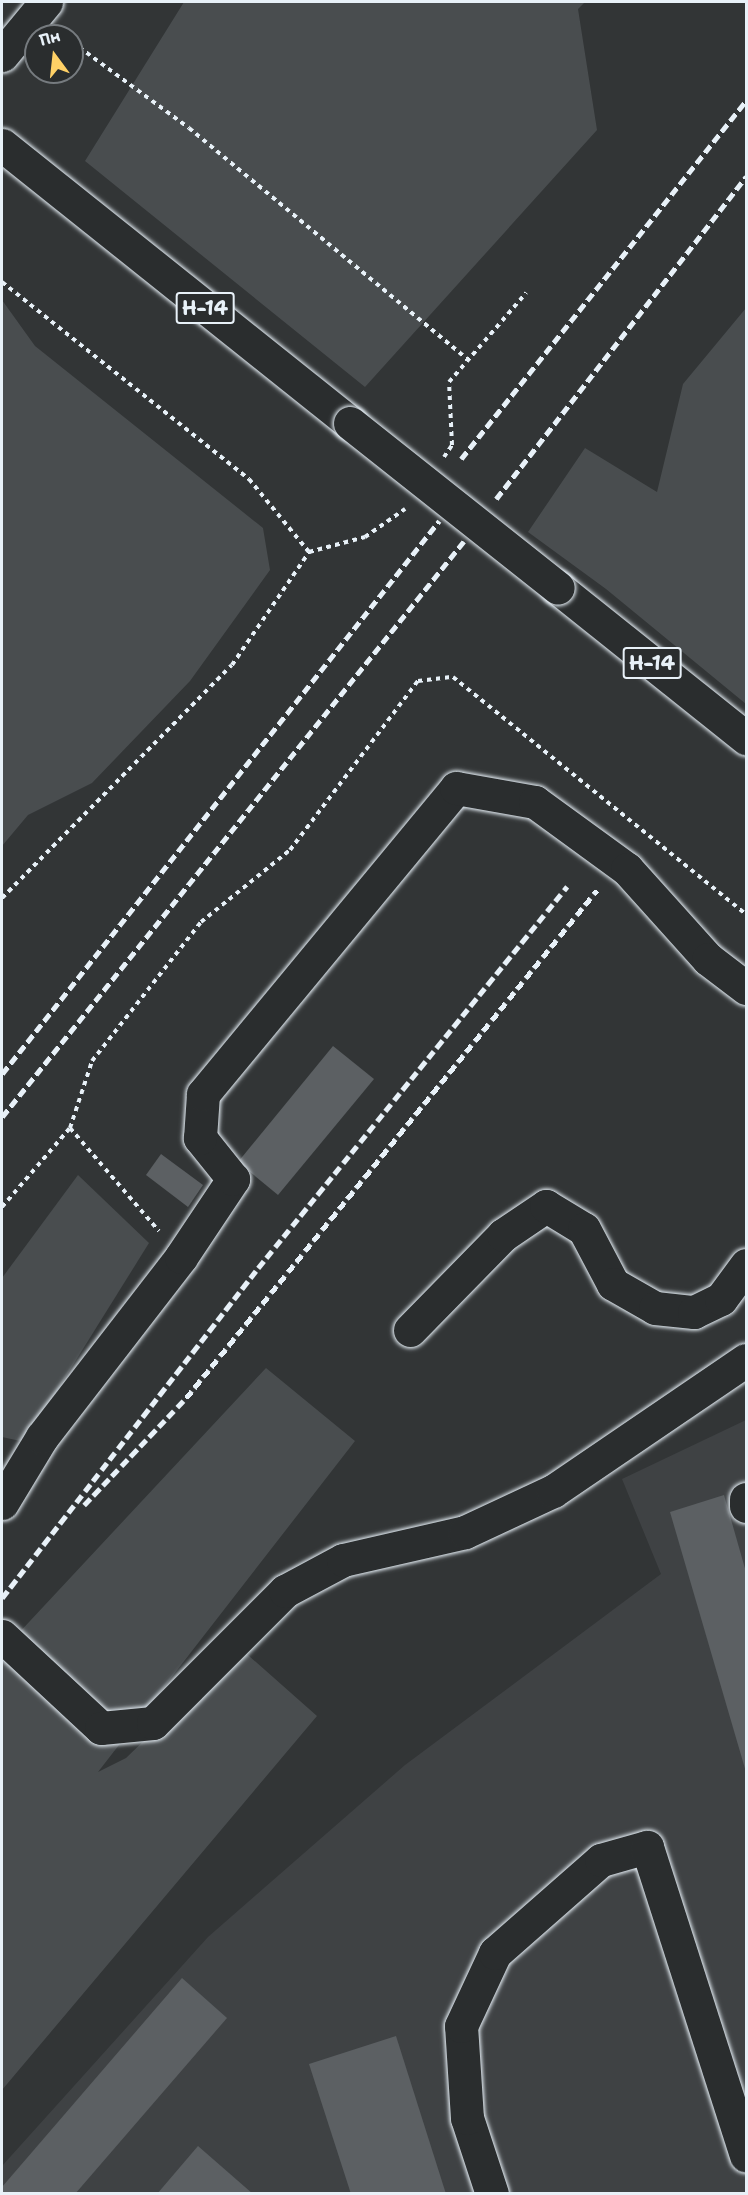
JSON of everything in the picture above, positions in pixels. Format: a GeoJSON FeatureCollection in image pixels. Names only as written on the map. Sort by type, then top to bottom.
{"type":"FeatureCollection","features":[{"type":"Feature","properties":{"kind":"main road"},"geometry":{"type":"LineString","coordinates":[[2,55],[46,2]]}},
{"type":"Feature","properties":{"kind":"main road","name":"Н-14"},"geometry":{"type":"LineString","coordinates":[[2,145],[747,738]]}},
{"type":"Feature","properties":{"kind":"main road"},"geometry":{"type":"LineString","coordinates":[[2,1503],[42,1437],[181,1257],[234,1179],[200,1138],[203,1094],[456,788],[535,802],[627,869],[708,960],[747,988]]}},
{"type":"Feature","properties":{"kind":"main road"},"geometry":{"type":"LineString","coordinates":[[410,1330],[503,1235],[546,1206],[584,1229],[613,1284],[655,1308],[694,1312],[721,1299],[747,1265]]}},
{"type":"Feature","properties":{"kind":"main road"},"geometry":{"type":"LineString","coordinates":[[2,1636],[101,1728],[153,1722],[285,1591],[343,1560],[465,1532],[553,1491],[747,1360]]}},
{"type":"Feature","properties":{"kind":"main road"},"geometry":{"type":"LineString","coordinates":[[747,1499],[747,1506]]}},
{"type":"Feature","properties":{"kind":"main road"},"geometry":{"type":"LineString","coordinates":[[492,2193],[467,2118],[462,2026],[466,2016],[495,1953],[601,1860],[647,1847],[747,2155]]}},
{"type":"Feature","properties":{"kind":"path"},"geometry":{"type":"LineString","coordinates":[[84,51],[198,135],[468,360]]}},
{"type":"Feature","properties":{"kind":"path"},"geometry":{"type":"LineString","coordinates":[[2,282],[249,479],[309,552]]}},
{"type":"Feature","properties":{"kind":"path"},"geometry":{"type":"LineString","coordinates":[[439,463],[452,445],[449,382],[526,293]]}},
{"type":"Feature","properties":{"kind":"path"},"geometry":{"type":"LineString","coordinates":[[2,898],[232,664],[309,552],[365,537],[412,499]]}},
{"type":"Feature","properties":{"kind":"path"},"geometry":{"type":"LineString","coordinates":[[70,1128],[181,1257]]}},
{"type":"Feature","properties":{"kind":"shaded area"},"geometry":{"type":"Polygon","coordinates":[[[184,2],[585,2],[578,9],[597,130],[365,387],[85,161],[184,2]]]}},
{"type":"Feature","properties":{"kind":"shaded area"},"geometry":{"type":"Polygon","coordinates":[[[2,300],[35,346],[263,528],[270,570],[190,681],[92,783],[28,815],[2,846],[2,300]]]}},
{"type":"Feature","properties":{"kind":"shaded area"},"geometry":{"type":"Polygon","coordinates":[[[746,308],[746,704],[606,589],[528,532],[585,448],[657,492],[683,384],[746,308]]]}},
{"type":"Feature","properties":{"kind":"shaded area"},"geometry":{"type":"Polygon","coordinates":[[[78,1175],[149,1243],[25,1442],[2,1437],[2,1278],[78,1175]]]}},
{"type":"Feature","properties":{"kind":"shaded area"},"geometry":{"type":"Polygon","coordinates":[[[266,1368],[355,1441],[98,1772],[126,1758],[240,1648],[317,1716],[2,2090],[2,1651],[266,1368]]]}},
{"type":"Feature","properties":{"kind":"shaded area"},"geometry":{"type":"Polygon","coordinates":[[[746,1420],[746,2193],[2,2194],[2,2166],[208,1937],[405,1765],[661,1574],[622,1479],[746,1420]]]}},
{"type":"Feature","properties":{"kind":"building"},"geometry":{"type":"Polygon","coordinates":[[[333,1046],[374,1079],[278,1195],[238,1162],[333,1046]]]}},
{"type":"Feature","properties":{"kind":"building"},"geometry":{"type":"Polygon","coordinates":[[[161,1154],[203,1185],[188,1207],[146,1175],[161,1154]]]}},
{"type":"Feature","properties":{"kind":"building"},"geometry":{"type":"Polygon","coordinates":[[[724,1495],[746,1572],[746,1772],[670,1512],[724,1495]]]}},
{"type":"Feature","properties":{"kind":"building"},"geometry":{"type":"Polygon","coordinates":[[[182,1978],[227,2018],[75,2194],[2,2194],[2,2187],[182,1978]]]}},
{"type":"Feature","properties":{"kind":"building"},"geometry":{"type":"Polygon","coordinates":[[[396,2036],[446,2194],[351,2194],[309,2064],[396,2036]]]}},
{"type":"Feature","properties":{"kind":"building"},"geometry":{"type":"Polygon","coordinates":[[[198,2146],[253,2194],[157,2194],[198,2146]]]}},
{"type":"Feature","properties":{"kind":"railway"},"geometry":{"type":"LineString","coordinates":[[461,459],[746,101]]}},
{"type":"Feature","properties":{"kind":"railway"},"geometry":{"type":"LineString","coordinates":[[496,499],[746,177]]}},
{"type":"Feature","properties":{"kind":"railway"},"geometry":{"type":"LineString","coordinates":[[2,1074],[439,521]]}},
{"type":"Feature","properties":{"kind":"railway"},"geometry":{"type":"LineString","coordinates":[[2,1117],[464,541]]}},
{"type":"Feature","properties":{"kind":"railway"},"geometry":{"type":"LineString","coordinates":[[2,1598],[258,1268],[567,887]]}},
{"type":"Feature","properties":{"kind":"railway"},"geometry":{"type":"LineString","coordinates":[[84,1505],[186,1398],[597,890]]}}]}
